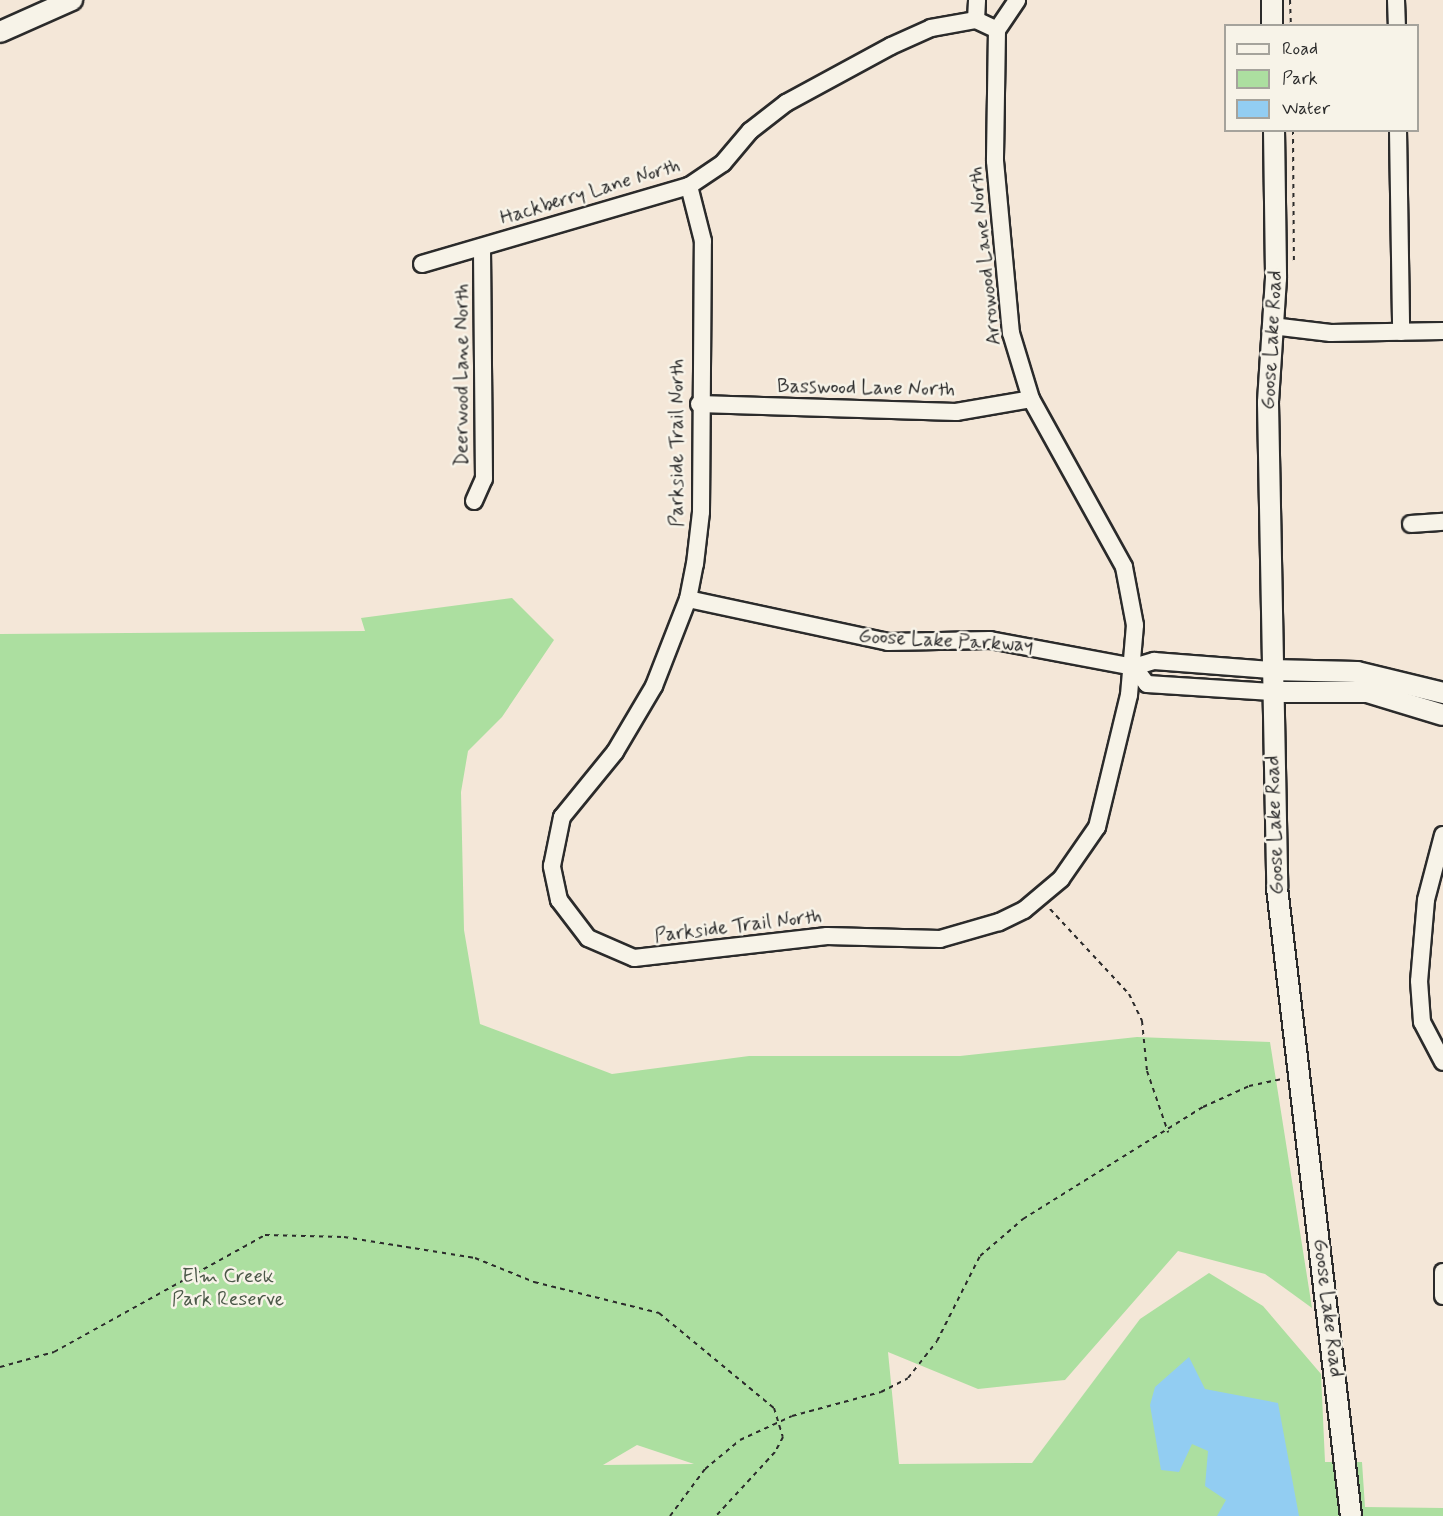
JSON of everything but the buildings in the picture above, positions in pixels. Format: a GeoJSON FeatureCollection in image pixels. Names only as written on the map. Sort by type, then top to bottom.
{"type":"FeatureCollection","features":[{"type":"Feature","properties":{"kind":"street"},"geometry":{"type":"LineString","coordinates":[[0,32],[72,0]]}},
{"type":"Feature","properties":{"kind":"street"},"geometry":{"type":"LineString","coordinates":[[977,0],[976,20],[998,30],[1017,0]]}},
{"type":"Feature","properties":{"kind":"street"},"geometry":{"type":"LineString","coordinates":[[1272,0],[1272,24]]}},
{"type":"Feature","properties":{"kind":"street"},"geometry":{"type":"LineString","coordinates":[[1396,0],[1396,24]]}},
{"type":"Feature","properties":{"kind":"street","name":"Hackberry Lane North"},"geometry":{"type":"LineString","coordinates":[[422,264],[689,186],[723,163],[750,132],[786,103],[932,28],[976,20]]}},
{"type":"Feature","properties":{"kind":"street","name":"Arrowood Lane North"},"geometry":{"type":"LineString","coordinates":[[998,30],[995,161],[1011,333],[1030,399],[1124,567],[1134,606],[1134,667]]}},
{"type":"Feature","properties":{"kind":"street","name":"Goose Lake Road"},"geometry":{"type":"LineString","coordinates":[[1274,132],[1272,326],[1268,403],[1271,670],[1281,947],[1351,1516]]}},
{"type":"Feature","properties":{"kind":"street"},"geometry":{"type":"LineString","coordinates":[[1398,132],[1401,332]]}},
{"type":"Feature","properties":{"kind":"street","name":"Parkside Trail North"},"geometry":{"type":"LineString","coordinates":[[689,186],[703,241],[699,404],[701,512],[688,599],[654,686],[615,752],[562,817],[554,842],[552,866],[559,900],[588,938],[611,951],[658,958],[805,937],[940,939],[999,922],[1041,897],[1075,863],[1097,827],[1134,667]]}},
{"type":"Feature","properties":{"kind":"street","name":"Deerwood Lane North"},"geometry":{"type":"LineString","coordinates":[[474,501],[484,479],[482,247]]}},
{"type":"Feature","properties":{"kind":"street"},"geometry":{"type":"LineString","coordinates":[[1272,326],[1401,332],[1443,331]]}},
{"type":"Feature","properties":{"kind":"street","name":"Basswood Lane North"},"geometry":{"type":"LineString","coordinates":[[699,404],[956,412],[1030,399]]}},
{"type":"Feature","properties":{"kind":"street"},"geometry":{"type":"LineString","coordinates":[[1411,524],[1443,522]]}},
{"type":"Feature","properties":{"kind":"street","name":"Goose Lake Parkway"},"geometry":{"type":"LineString","coordinates":[[688,599],[852,638],[1033,644],[1134,667],[1154,661],[1271,670],[1358,672],[1443,693]]}},
{"type":"Feature","properties":{"kind":"street","name":"Goose Lake Parkway"},"geometry":{"type":"LineString","coordinates":[[1134,667],[1147,684],[1272,692],[1367,692],[1443,715]]}},
{"type":"Feature","properties":{"kind":"street"},"geometry":{"type":"LineString","coordinates":[[1443,835],[1426,900],[1419,1002],[1422,1022],[1443,1062]]}},
{"type":"Feature","properties":{"kind":"street"},"geometry":{"type":"LineString","coordinates":[[1443,1272],[1443,1296]]}},
{"type":"Feature","properties":{"kind":"path"},"geometry":{"type":"LineString","coordinates":[[1290,0],[1290,24]]}},
{"type":"Feature","properties":{"kind":"path"},"geometry":{"type":"LineString","coordinates":[[1293,132],[1294,268]]}},
{"type":"Feature","properties":{"kind":"path"},"geometry":{"type":"LineString","coordinates":[[1041,897],[1129,994],[1142,1021],[1147,1071],[1168,1132]]}},
{"type":"Feature","properties":{"kind":"path"},"geometry":{"type":"LineString","coordinates":[[670,1516],[720,1455],[778,1421],[908,1378],[933,1346],[980,1256],[1023,1219],[1225,1095],[1288,1079]]}},
{"type":"Feature","properties":{"kind":"path"},"geometry":{"type":"LineString","coordinates":[[0,1367],[54,1352],[265,1235],[303,1233],[475,1258],[534,1282],[659,1313],[774,1408],[783,1437],[775,1452],[716,1516]]}},
{"type":"Feature","properties":{"kind":"green space","name":"Elm Creek Park Reserve"},"geometry":{"type":"Polygon","coordinates":[[[512,598],[554,640],[502,717],[468,751],[461,792],[464,930],[480,1024],[612,1074],[749,1056],[960,1056],[1137,1037],[1270,1042],[1312,1308],[1265,1274],[1178,1251],[1065,1380],[978,1389],[888,1352],[899,1464],[1032,1463],[1140,1319],[1209,1273],[1263,1306],[1321,1374],[1325,1462],[1362,1462],[1365,1507],[1443,1508],[1443,1516],[0,1516],[0,634],[365,631],[361,618],[512,598]],[[637,1445],[603,1465],[695,1464],[637,1445]]]}},
{"type":"Feature","properties":{"kind":"water"},"geometry":{"type":"Polygon","coordinates":[[[1189,1357],[1205,1389],[1278,1403],[1299,1516],[1217,1516],[1226,1500],[1205,1486],[1208,1451],[1192,1444],[1179,1472],[1161,1470],[1150,1405],[1155,1387],[1189,1357]]]}}]}
